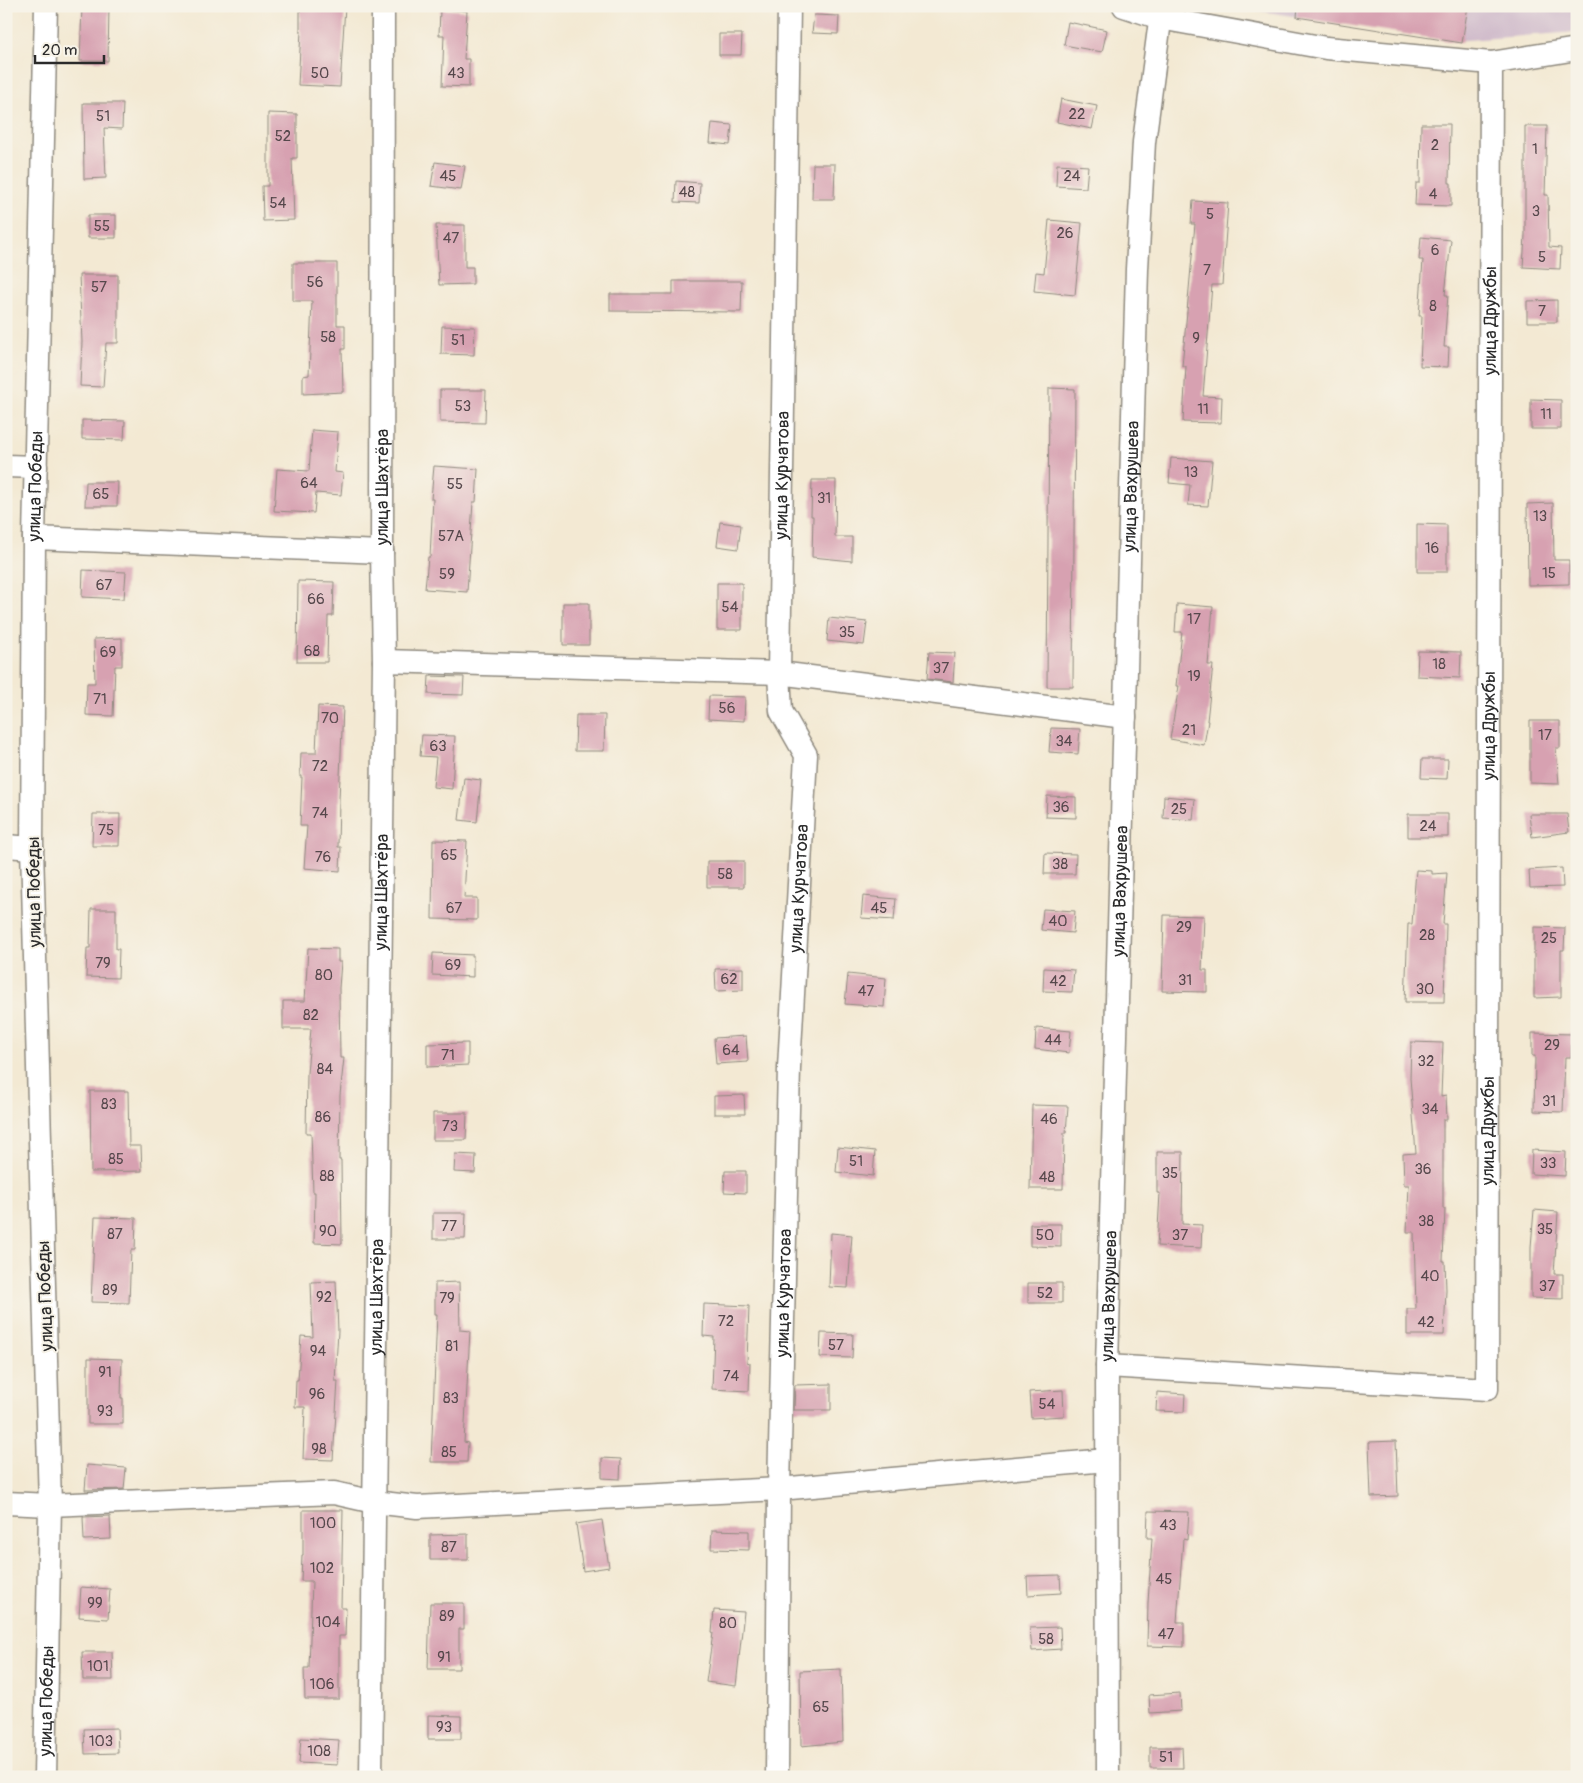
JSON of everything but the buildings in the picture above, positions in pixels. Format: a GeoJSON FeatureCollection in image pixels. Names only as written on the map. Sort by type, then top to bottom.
{"type":"FeatureCollection","features":[{"type":"Feature","properties":{"kind":"street","name":"улица Победы"},"geometry":{"type":"LineString","coordinates":[[45,1777],[50,1505],[32,848],[34,538],[46,6]]}},
{"type":"Feature","properties":{"kind":"street","name":"улица Шахтёра"},"geometry":{"type":"LineString","coordinates":[[371,1777],[384,661],[382,552],[383,6]]}},
{"type":"Feature","properties":{"kind":"street","name":"улица Курчатова"},"geometry":{"type":"LineString","coordinates":[[777,1777],[779,1488],[789,1068],[806,755],[781,711],[779,673],[790,6]]}},
{"type":"Feature","properties":{"kind":"street"},"geometry":{"type":"LineString","coordinates":[[1124,6],[1161,12],[1326,48],[1491,63],[1577,49]]}},
{"type":"Feature","properties":{"kind":"street","name":"улица Вахрушева"},"geometry":{"type":"LineString","coordinates":[[1108,1777],[1107,1366],[1136,269],[1144,142],[1161,12]]}},
{"type":"Feature","properties":{"kind":"street","name":"улица Дружбы"},"geometry":{"type":"LineString","coordinates":[[1107,1366],[1488,1389],[1491,63]]}},
{"type":"Feature","properties":{"kind":"street"},"geometry":{"type":"LineString","coordinates":[[6,466],[36,467]]}},
{"type":"Feature","properties":{"kind":"street"},"geometry":{"type":"LineString","coordinates":[[34,538],[382,552]]}},
{"type":"Feature","properties":{"kind":"street"},"geometry":{"type":"LineString","coordinates":[[384,661],[779,673],[1125,717]]}},
{"type":"Feature","properties":{"kind":"street"},"geometry":{"type":"LineString","coordinates":[[6,846],[32,848]]}},
{"type":"Feature","properties":{"kind":"street"},"geometry":{"type":"LineString","coordinates":[[6,1503],[50,1505],[334,1493],[374,1502],[416,1507],[779,1488],[1107,1460]]}},
{"type":"Feature","properties":{"kind":"shaded area"},"geometry":{"type":"Polygon","coordinates":[[[1228,6],[1577,6],[1577,32],[1453,41],[1228,6]]]}}]}
